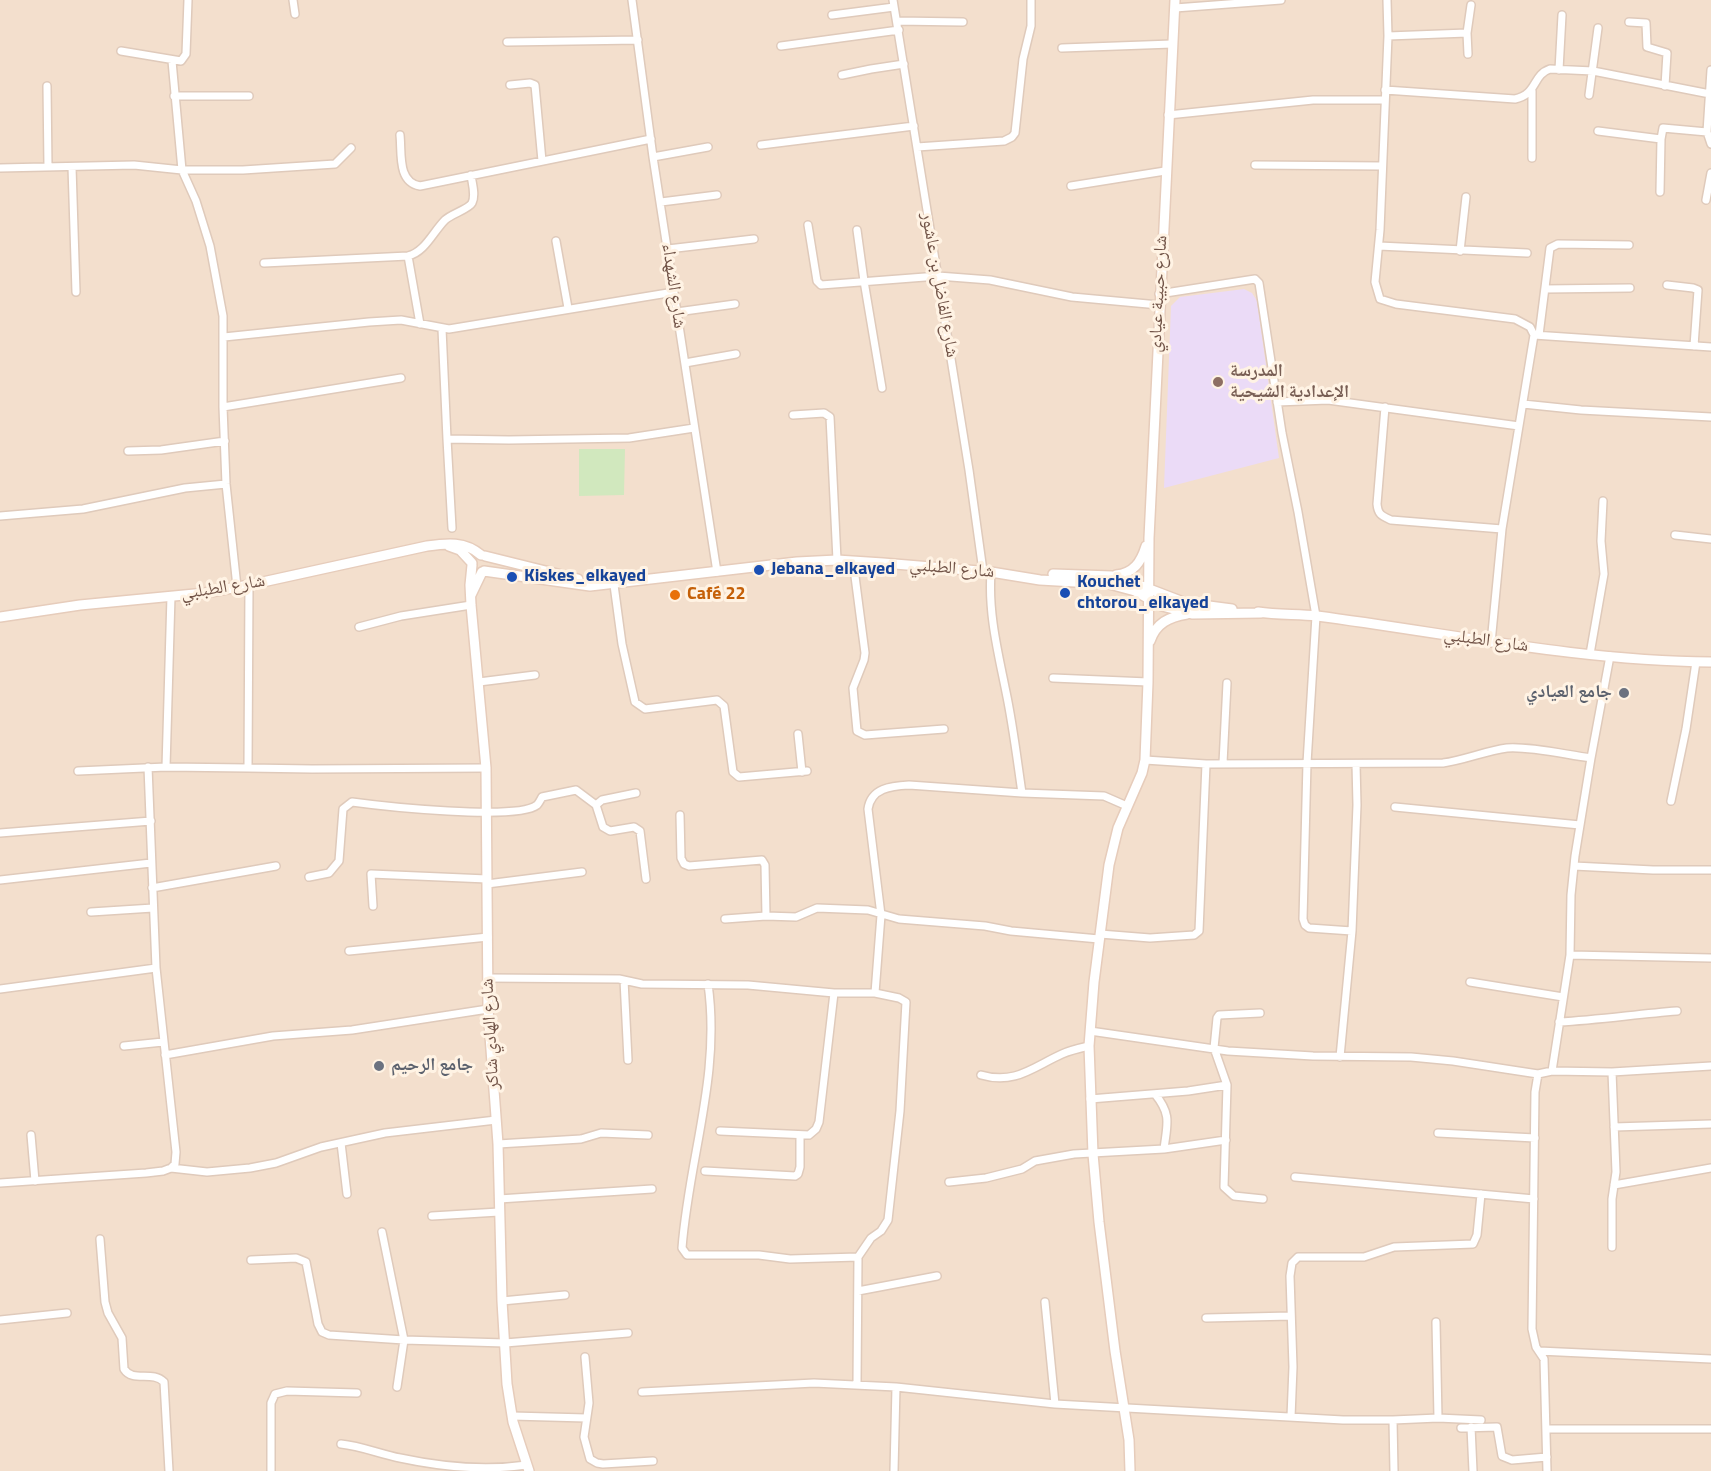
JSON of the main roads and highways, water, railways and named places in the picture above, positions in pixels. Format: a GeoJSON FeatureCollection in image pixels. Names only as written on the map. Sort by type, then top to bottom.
{"type":"FeatureCollection","features":[{"type":"Feature","properties":{"kind":"place","name":"المدرسة الإعدادية الشيحية"},"geometry":{"type":"Point","coordinates":[1218,382]}},
{"type":"Feature","properties":{"kind":"place","name":"Jebana_elkayed"},"geometry":{"type":"Point","coordinates":[759,570]}},
{"type":"Feature","properties":{"kind":"place","name":"Kiskes_elkayed"},"geometry":{"type":"Point","coordinates":[512,577]}},
{"type":"Feature","properties":{"kind":"place","name":"Kouchet chtorou_elkayed"},"geometry":{"type":"Point","coordinates":[1065,593]}},
{"type":"Feature","properties":{"kind":"place","name":"Café 22"},"geometry":{"type":"Point","coordinates":[675,595]}},
{"type":"Feature","properties":{"kind":"place","name":"جامع العيادي"},"geometry":{"type":"Point","coordinates":[1624,693]}},
{"type":"Feature","properties":{"kind":"place","name":"جامع الرحيم"},"geometry":{"type":"Point","coordinates":[379,1066]}}]}
